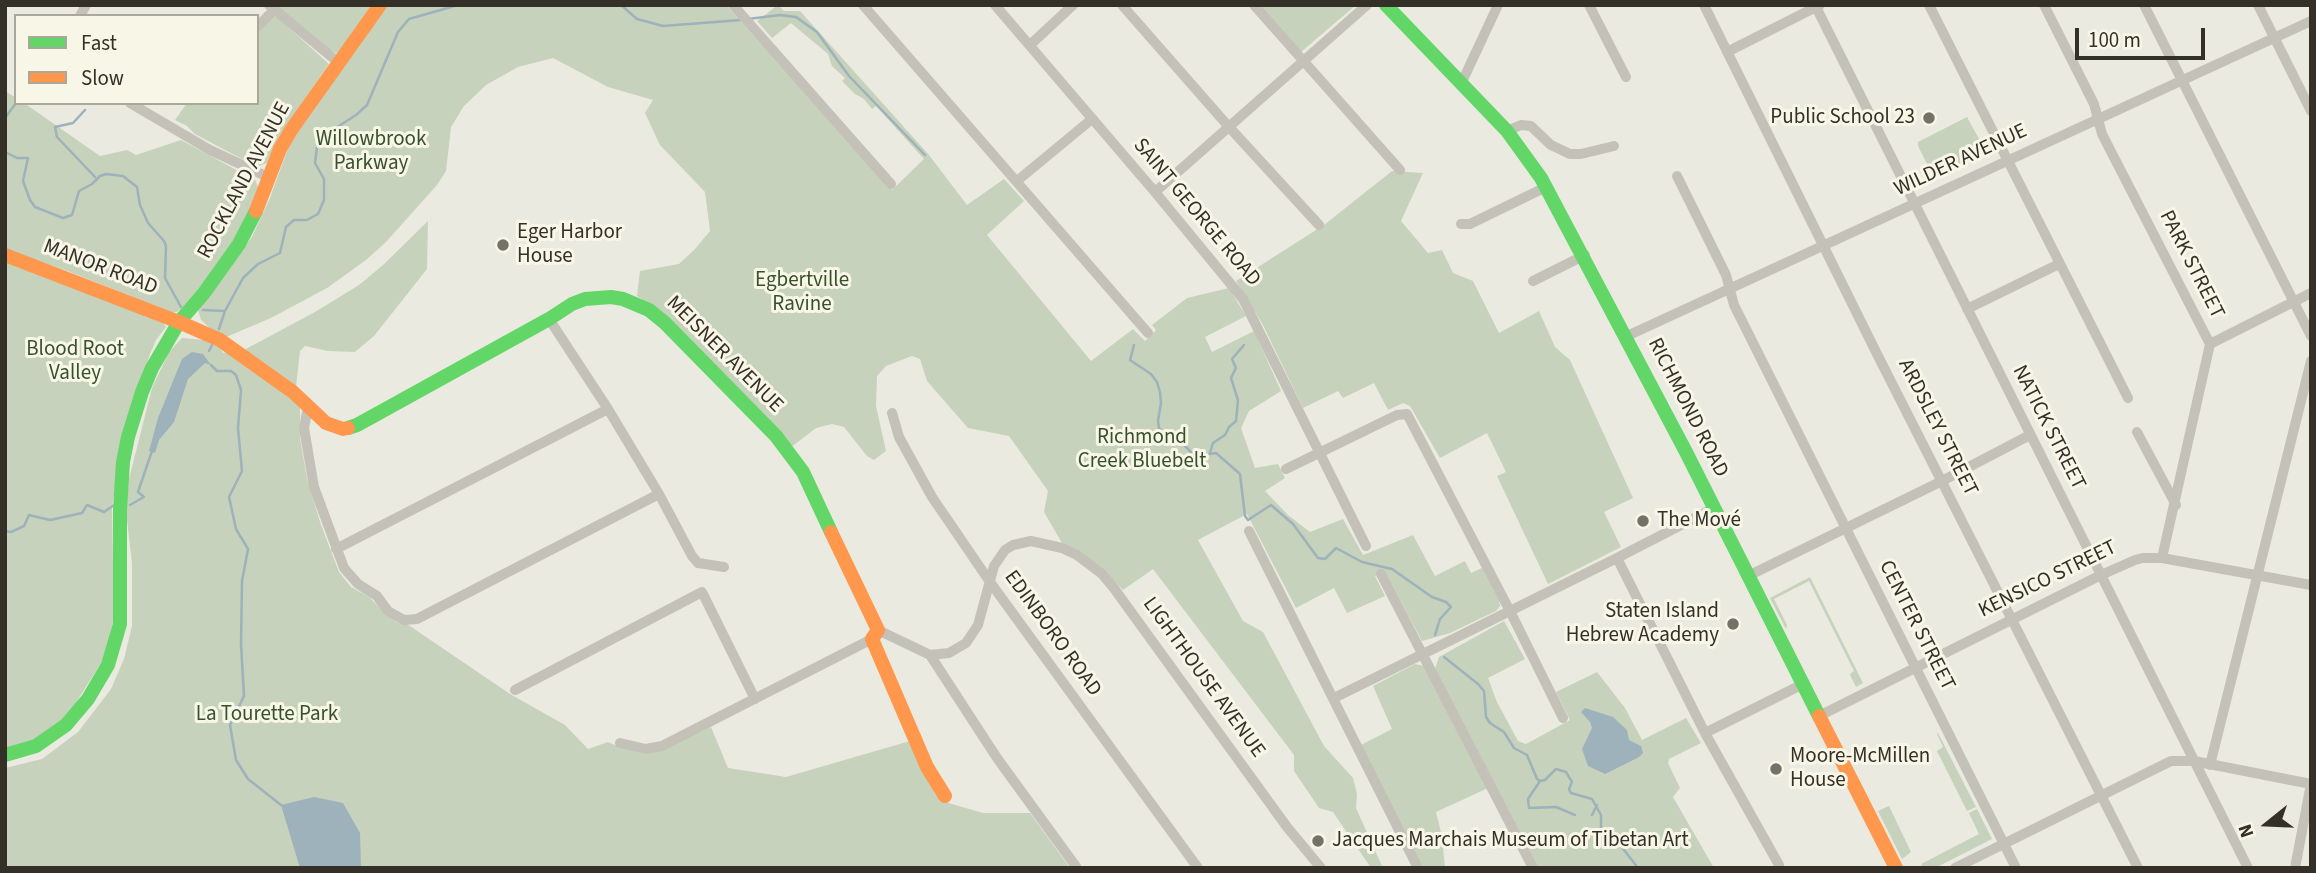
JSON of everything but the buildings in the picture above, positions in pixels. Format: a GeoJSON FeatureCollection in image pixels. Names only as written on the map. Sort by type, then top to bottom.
{"type":"FeatureCollection","features":[{"type":"Feature","properties":{"kind":"street","name":"ROCKLAND AVENUE"},"geometry":{"type":"LineString","coordinates":[[5,755],[36,746],[51,737],[78,712],[100,681],[115,646],[120,624],[121,484],[128,437],[142,392],[152,368],[180,322],[208,289],[239,244],[252,221],[280,149],[291,130],[380,5]]}},
{"type":"Feature","properties":{"kind":"street"},"geometry":{"type":"LineString","coordinates":[[733,5],[891,184]]}},
{"type":"Feature","properties":{"kind":"street"},"geometry":{"type":"LineString","coordinates":[[863,5],[1148,333]]}},
{"type":"Feature","properties":{"kind":"street","name":"SAINT GEORGE ROAD"},"geometry":{"type":"LineString","coordinates":[[995,5],[1243,299],[1366,546]]}},
{"type":"Feature","properties":{"kind":"street"},"geometry":{"type":"LineString","coordinates":[[1030,45],[1073,5]]}},
{"type":"Feature","properties":{"kind":"street"},"geometry":{"type":"LineString","coordinates":[[1122,5],[1319,225]]}},
{"type":"Feature","properties":{"kind":"street"},"geometry":{"type":"LineString","coordinates":[[1254,5],[1400,170]]}},
{"type":"Feature","properties":{"kind":"street"},"geometry":{"type":"LineString","coordinates":[[1155,192],[1367,5]]}},
{"type":"Feature","properties":{"kind":"street","name":"RICHMOND ROAD"},"geometry":{"type":"LineString","coordinates":[[1386,5],[1507,131],[1546,187],[1585,254],[1896,868]]}},
{"type":"Feature","properties":{"kind":"street"},"geometry":{"type":"LineString","coordinates":[[1461,84],[1499,5]]}},
{"type":"Feature","properties":{"kind":"street"},"geometry":{"type":"LineString","coordinates":[[1589,5],[1626,77]]}},
{"type":"Feature","properties":{"kind":"street","name":"ARDSLEY STREET"},"geometry":{"type":"LineString","coordinates":[[1704,5],[2138,868]]}},
{"type":"Feature","properties":{"kind":"street"},"geometry":{"type":"LineString","coordinates":[[1929,5],[2128,398]]}},
{"type":"Feature","properties":{"kind":"street","name":"PARK STREET"},"geometry":{"type":"LineString","coordinates":[[2044,5],[2094,104],[2102,134],[2210,344],[2162,558]]}},
{"type":"Feature","properties":{"kind":"street"},"geometry":{"type":"LineString","coordinates":[[2144,5],[2311,336]]}},
{"type":"Feature","properties":{"kind":"street"},"geometry":{"type":"LineString","coordinates":[[2258,5],[2311,111]]}},
{"type":"Feature","properties":{"kind":"street"},"geometry":{"type":"LineString","coordinates":[[1727,52],[1817,6]]}},
{"type":"Feature","properties":{"kind":"street","name":"NATICK STREET"},"geometry":{"type":"LineString","coordinates":[[1817,6],[2248,868]]}},
{"type":"Feature","properties":{"kind":"street"},"geometry":{"type":"LineString","coordinates":[[259,24],[272,8],[339,63]]}},
{"type":"Feature","properties":{"kind":"street","name":"WILDER AVENUE"},"geometry":{"type":"LineString","coordinates":[[1627,336],[2311,21]]}},
{"type":"Feature","properties":{"kind":"street"},"geometry":{"type":"LineString","coordinates":[[133,105],[210,150],[270,178]]}},
{"type":"Feature","properties":{"kind":"street"},"geometry":{"type":"LineString","coordinates":[[1017,181],[1092,119]]}},
{"type":"Feature","properties":{"kind":"street"},"geometry":{"type":"LineString","coordinates":[[1507,131],[1521,125],[1531,126],[1551,145],[1570,154],[1614,146]]}},
{"type":"Feature","properties":{"kind":"street","name":"CENTER STREET"},"geometry":{"type":"LineString","coordinates":[[1676,176],[1726,275],[1734,305],[2017,868]]}},
{"type":"Feature","properties":{"kind":"street"},"geometry":{"type":"LineString","coordinates":[[1461,224],[1470,224],[1546,187]]}},
{"type":"Feature","properties":{"kind":"street"},"geometry":{"type":"LineString","coordinates":[[1533,281],[1585,254]]}},
{"type":"Feature","properties":{"kind":"street","name":"MANOR ROAD"},"geometry":{"type":"LineString","coordinates":[[5,255],[180,322]]}},
{"type":"Feature","properties":{"kind":"street"},"geometry":{"type":"LineString","coordinates":[[1967,309],[2059,264]]}},
{"type":"Feature","properties":{"kind":"street"},"geometry":{"type":"LineString","coordinates":[[2210,344],[2311,293]]}},
{"type":"Feature","properties":{"kind":"street","name":"MEISNER AVENUE"},"geometry":{"type":"LineString","coordinates":[[180,322],[231,346],[293,392],[327,423],[343,429],[350,428],[572,304],[599,297],[611,297],[631,301],[659,317],[776,436],[814,492],[875,635],[927,768],[945,796]]}},
{"type":"Feature","properties":{"kind":"street"},"geometry":{"type":"LineString","coordinates":[[549,319],[608,409],[659,494],[692,556],[698,563],[724,567]]}},
{"type":"Feature","properties":{"kind":"street"},"geometry":{"type":"LineString","coordinates":[[2210,765],[2311,361]]}},
{"type":"Feature","properties":{"kind":"street"},"geometry":{"type":"LineString","coordinates":[[308,407],[304,428],[309,464],[321,509],[336,549],[350,576],[377,596],[388,611],[404,620],[417,618],[659,494]]}},
{"type":"Feature","properties":{"kind":"street"},"geometry":{"type":"LineString","coordinates":[[336,549],[608,409]]}},
{"type":"Feature","properties":{"kind":"street","name":"EDINBORO ROAD"},"geometry":{"type":"LineString","coordinates":[[892,412],[899,437],[932,497],[990,582],[1198,868]]}},
{"type":"Feature","properties":{"kind":"street"},"geometry":{"type":"LineString","coordinates":[[1286,469],[1396,415],[1404,413],[1410,417],[1563,718]]}},
{"type":"Feature","properties":{"kind":"street"},"geometry":{"type":"LineString","coordinates":[[2137,432],[2176,505]]}},
{"type":"Feature","properties":{"kind":"street"},"geometry":{"type":"LineString","coordinates":[[1748,576],[2030,435]]}},
{"type":"Feature","properties":{"kind":"street"},"geometry":{"type":"LineString","coordinates":[[1334,698],[1714,508]]}},
{"type":"Feature","properties":{"kind":"street"},"geometry":{"type":"LineString","coordinates":[[1249,531],[1418,868]]}},
{"type":"Feature","properties":{"kind":"street","name":"ROCKLAND AVENUE"},"geometry":{"type":"LineString","coordinates":[[5,762],[33,755],[61,740],[93,706],[111,676],[125,643],[127,628],[127,560],[121,541]]}},
{"type":"Feature","properties":{"kind":"street","name":"LIGHTHOUSE AVENUE"},"geometry":{"type":"LineString","coordinates":[[990,582],[994,566],[1006,550],[1013,545],[1031,541],[1062,548],[1077,555],[1102,574],[1287,827],[1321,868]]}},
{"type":"Feature","properties":{"kind":"street"},"geometry":{"type":"LineString","coordinates":[[1617,558],[1705,733],[1779,865]]}},
{"type":"Feature","properties":{"kind":"street","name":"KENSICO STREET"},"geometry":{"type":"LineString","coordinates":[[1819,716],[2135,559],[2162,558],[2311,585]]}},
{"type":"Feature","properties":{"kind":"street"},"geometry":{"type":"LineString","coordinates":[[1381,574],[1533,868]]}},
{"type":"Feature","properties":{"kind":"street"},"geometry":{"type":"LineString","coordinates":[[620,743],[646,749],[662,746],[875,635],[930,655],[957,649],[973,635],[990,582]]}},
{"type":"Feature","properties":{"kind":"street"},"geometry":{"type":"LineString","coordinates":[[515,690],[702,592],[755,699]]}},
{"type":"Feature","properties":{"kind":"street"},"geometry":{"type":"LineString","coordinates":[[930,655],[997,758],[1077,868]]}},
{"type":"Feature","properties":{"kind":"street"},"geometry":{"type":"LineString","coordinates":[[1705,733],[1803,684]]}},
{"type":"Feature","properties":{"kind":"street"},"geometry":{"type":"LineString","coordinates":[[1955,868],[2165,762],[2181,760],[2311,784],[2295,868]]}},
{"type":"Feature","properties":{"kind":"green space"},"geometry":{"type":"Polygon","coordinates":[[[275,5],[374,5],[338,54],[325,47],[275,5]]]}},
{"type":"Feature","properties":{"kind":"green space"},"geometry":{"type":"Polygon","coordinates":[[[388,5],[726,5],[892,190],[924,159],[876,106],[872,109],[842,81],[845,78],[832,66],[828,54],[791,23],[772,38],[757,21],[778,5],[784,11],[800,11],[929,155],[967,205],[1004,179],[1024,201],[987,235],[1091,361],[1133,329],[1145,341],[1156,330],[1152,325],[1187,298],[1229,288],[1246,316],[1205,337],[1212,352],[1254,331],[1281,391],[1249,411],[1241,428],[1255,468],[1278,464],[1285,478],[1265,491],[1288,515],[1310,532],[1343,519],[1363,555],[1413,535],[1435,576],[1465,561],[1471,573],[1482,568],[1499,600],[1500,606],[1496,611],[1450,633],[1422,641],[1384,570],[1375,576],[1385,596],[1347,613],[1334,588],[1296,608],[1247,514],[1198,540],[1243,621],[1263,632],[1324,746],[1353,778],[1357,794],[1356,808],[1382,866],[1371,868],[1333,812],[1319,808],[1294,771],[1294,755],[1153,569],[1123,590],[1097,564],[1062,543],[1044,512],[1048,491],[1009,436],[968,428],[927,381],[920,359],[912,356],[886,366],[877,376],[876,406],[886,451],[874,460],[867,456],[844,427],[832,424],[816,428],[790,448],[652,306],[637,296],[640,271],[679,264],[710,231],[705,192],[660,145],[645,113],[653,100],[608,87],[553,58],[518,67],[486,85],[464,106],[451,127],[446,171],[437,185],[386,242],[366,260],[327,288],[271,318],[226,337],[211,329],[201,320],[198,310],[252,237],[295,134],[388,5]]]}},
{"type":"Feature","properties":{"kind":"green space"},"geometry":{"type":"Polygon","coordinates":[[[1259,5],[1356,5],[1301,52],[1259,5]]]}},
{"type":"Feature","properties":{"kind":"green space","name":"Willowbrook Parkway"},"geometry":{"type":"Polygon","coordinates":[[[274,16],[278,18],[329,64],[279,136],[267,163],[257,167],[195,134],[175,120],[186,105],[259,105],[259,28],[274,16]]]}},
{"type":"Feature","properties":{"kind":"green space"},"geometry":{"type":"Polygon","coordinates":[[[5,91],[14,97],[14,105],[27,105],[100,156],[127,150],[136,155],[181,140],[255,180],[259,189],[244,225],[213,272],[177,312],[5,250],[5,91]]]}},
{"type":"Feature","properties":{"kind":"green space"},"geometry":{"type":"Polygon","coordinates":[[[1967,117],[1986,152],[1933,176],[1918,142],[1967,117]]]}},
{"type":"Feature","properties":{"kind":"green space"},"geometry":{"type":"Polygon","coordinates":[[[1392,171],[1423,173],[1401,221],[1428,253],[1442,250],[1453,273],[1473,281],[1499,333],[1539,311],[1555,347],[1570,360],[1633,498],[1604,512],[1621,547],[1548,584],[1497,476],[1506,472],[1487,433],[1440,458],[1410,406],[1403,403],[1388,410],[1374,383],[1343,398],[1338,391],[1303,408],[1263,325],[1236,281],[1324,225],[1392,171]]]}},
{"type":"Feature","properties":{"kind":"green space","name":"Willowbrook Parkway"},"geometry":{"type":"Polygon","coordinates":[[[428,221],[427,269],[374,336],[355,352],[328,351],[305,346],[300,351],[296,387],[244,350],[359,285],[428,221]]]}},
{"type":"Feature","properties":{"kind":"green space","name":"Blood Root Valley"},"geometry":{"type":"Polygon","coordinates":[[[5,260],[162,321],[166,327],[150,354],[127,428],[112,506],[114,617],[105,657],[66,718],[43,738],[5,751],[5,260]]]}},
{"type":"Feature","properties":{"kind":"green space","name":"La Tourette Park"},"geometry":{"type":"Polygon","coordinates":[[[182,338],[204,340],[220,348],[223,353],[228,352],[300,406],[300,438],[307,479],[339,572],[351,587],[369,597],[397,622],[407,624],[510,694],[565,725],[588,749],[608,742],[617,746],[658,750],[711,727],[728,768],[786,777],[910,741],[945,802],[983,813],[1030,813],[1070,868],[5,868],[5,768],[42,759],[78,732],[111,689],[124,659],[132,626],[132,563],[126,511],[129,479],[152,388],[169,352],[182,338]]]}},
{"type":"Feature","properties":{"kind":"green space"},"geometry":{"type":"Polygon","coordinates":[[[1810,577],[1863,683],[1856,687],[1850,674],[1854,671],[1809,581],[1774,599],[1787,625],[1786,629],[1770,598],[1810,577]]]}},
{"type":"Feature","properties":{"kind":"green space"},"geometry":{"type":"Polygon","coordinates":[[[1504,621],[1525,659],[1488,678],[1497,702],[1518,741],[1526,744],[1570,720],[1556,692],[1597,672],[1625,708],[1642,740],[1686,718],[1701,743],[1669,759],[1668,763],[1680,788],[1673,797],[1714,868],[1537,868],[1435,669],[1439,657],[1504,621]]]}},
{"type":"Feature","properties":{"kind":"green space"},"geometry":{"type":"Polygon","coordinates":[[[1415,664],[1424,666],[1488,788],[1436,812],[1445,868],[1422,868],[1361,745],[1392,729],[1373,686],[1415,664]]]}},
{"type":"Feature","properties":{"kind":"green space"},"geometry":{"type":"Polygon","coordinates":[[[1938,733],[1976,807],[1967,811],[1937,751],[1943,747],[1938,733]]]}},
{"type":"Feature","properties":{"kind":"green space"},"geometry":{"type":"Polygon","coordinates":[[[1889,806],[1911,852],[1902,859],[1878,811],[1889,806]]]}},
{"type":"Feature","properties":{"kind":"green space"},"geometry":{"type":"Polygon","coordinates":[[[1977,809],[1992,839],[1935,868],[1923,868],[1921,864],[1979,834],[1969,813],[1977,809]]]}},
{"type":"Feature","properties":{"kind":"water"},"geometry":{"type":"Polygon","coordinates":[[[192,352],[203,354],[211,365],[205,363],[188,379],[174,422],[159,440],[155,453],[149,451],[158,418],[182,359],[192,352]]]}},
{"type":"Feature","properties":{"kind":"water"},"geometry":{"type":"Polygon","coordinates":[[[1585,708],[1613,717],[1627,730],[1629,740],[1641,746],[1643,753],[1605,774],[1588,766],[1582,749],[1592,728],[1581,712],[1585,708]]]}},
{"type":"Feature","properties":{"kind":"water"},"geometry":{"type":"Polygon","coordinates":[[[314,797],[343,803],[360,833],[361,868],[300,868],[281,805],[314,797]]]}},
{"type":"Feature","properties":{"kind":"waterway"},"geometry":{"type":"LineString","coordinates":[[219,329],[225,311],[243,278],[258,264],[280,253],[286,227],[294,220],[307,220],[318,214],[324,200],[324,179],[315,163],[317,147],[322,137],[367,105],[398,32],[409,19],[458,5]]}},
{"type":"Feature","properties":{"kind":"waterway"},"geometry":{"type":"LineString","coordinates":[[621,5],[637,19],[663,26],[741,20]]}},
{"type":"Feature","properties":{"kind":"waterway"},"geometry":{"type":"LineString","coordinates":[[748,19],[780,15],[796,17],[817,32],[849,76],[925,155]]}},
{"type":"Feature","properties":{"kind":"waterway"},"geometry":{"type":"LineString","coordinates":[[5,118],[15,105]]}},
{"type":"Feature","properties":{"kind":"waterway"},"geometry":{"type":"LineString","coordinates":[[85,110],[73,123],[55,127],[57,137],[95,177]]}},
{"type":"Feature","properties":{"kind":"waterway"},"geometry":{"type":"LineString","coordinates":[[5,152],[17,158],[28,158],[23,181],[35,207],[63,218],[72,215],[79,191],[100,176],[123,176],[137,187],[140,205],[148,223],[166,246],[165,278],[181,307]]}},
{"type":"Feature","properties":{"kind":"waterway"},"geometry":{"type":"LineString","coordinates":[[203,310],[224,311]]}},
{"type":"Feature","properties":{"kind":"waterway"},"geometry":{"type":"LineString","coordinates":[[209,351],[212,345]]}},
{"type":"Feature","properties":{"kind":"waterway"},"geometry":{"type":"LineString","coordinates":[[1134,345],[1130,360],[1151,374],[1157,382],[1161,403],[1159,428],[1180,441],[1191,452],[1202,455],[1216,453],[1240,474],[1245,516],[1248,520],[1271,505],[1293,524],[1318,558],[1325,559],[1336,548],[1362,562],[1392,569],[1432,597],[1446,602],[1451,607],[1440,619],[1435,635]]}},
{"type":"Feature","properties":{"kind":"waterway"},"geometry":{"type":"LineString","coordinates":[[1210,453],[1213,443],[1225,435],[1236,421],[1238,400],[1231,378],[1236,368],[1232,359],[1244,345]]}},
{"type":"Feature","properties":{"kind":"waterway"},"geometry":{"type":"LineString","coordinates":[[211,365],[217,371],[231,371],[236,375],[241,390],[238,428],[242,471],[229,497],[236,529],[248,549],[242,581],[244,696],[230,725],[236,760],[248,779],[281,805]]}},
{"type":"Feature","properties":{"kind":"waterway"},"geometry":{"type":"LineString","coordinates":[[130,505],[144,497],[138,492],[152,451]]}},
{"type":"Feature","properties":{"kind":"waterway"},"geometry":{"type":"LineString","coordinates":[[5,531],[11,532],[24,526],[29,515],[50,520],[82,513],[87,505],[104,512],[114,505]]}},
{"type":"Feature","properties":{"kind":"waterway"},"geometry":{"type":"LineString","coordinates":[[1444,657],[1484,691],[1486,717],[1504,732],[1514,748],[1527,755],[1537,779],[1545,780],[1556,769],[1566,772],[1572,782],[1569,789],[1571,793],[1592,799],[1601,815],[1601,829],[1621,846],[1638,868]]}},
{"type":"Feature","properties":{"kind":"waterway"},"geometry":{"type":"LineString","coordinates":[[1540,781],[1528,799],[1529,808],[1556,807],[1575,815]]}},
{"type":"Feature","properties":{"kind":"waterway"},"geometry":{"type":"LineString","coordinates":[[1592,815],[1597,805]]}},
{"type":"Feature","properties":{"kind":"traffic: fast"},"geometry":{"type":"LineString","coordinates":[[1386,5],[1507,131],[1541,178],[1686,452],[1819,716]]}},
{"type":"Feature","properties":{"kind":"traffic: fast"},"geometry":{"type":"LineString","coordinates":[[5,755],[36,746],[66,725],[88,699],[108,665],[120,624],[120,510],[123,462],[142,392],[152,368],[179,322],[204,293],[239,244],[256,211]]}},
{"type":"Feature","properties":{"kind":"traffic: fast"},"geometry":{"type":"LineString","coordinates":[[348,428],[572,304],[585,299],[623,299],[649,310],[665,323],[776,436],[803,472],[831,532]]}},
{"type":"Feature","properties":{"kind":"traffic: slow"},"geometry":{"type":"LineString","coordinates":[[256,211],[280,149],[291,130],[380,5]]}},
{"type":"Feature","properties":{"kind":"traffic: slow"},"geometry":{"type":"LineString","coordinates":[[5,255],[220,340],[293,392],[326,423],[348,428]]}},
{"type":"Feature","properties":{"kind":"traffic: slow"},"geometry":{"type":"LineString","coordinates":[[831,532],[878,630],[872,639],[927,767],[945,796]]}},
{"type":"Feature","properties":{"kind":"traffic: slow"},"geometry":{"type":"LineString","coordinates":[[1819,716],[1896,868]]}},
{"type":"Feature","properties":{"kind":"place","name":"Public School 23"},"geometry":{"type":"Point","coordinates":[1929,118]}},
{"type":"Feature","properties":{"kind":"place","name":"Eger Harbor House"},"geometry":{"type":"Point","coordinates":[503,245]}},
{"type":"Feature","properties":{"kind":"place","name":"The Mové"},"geometry":{"type":"Point","coordinates":[1643,521]}},
{"type":"Feature","properties":{"kind":"place","name":"Staten Island Hebrew Academy"},"geometry":{"type":"Point","coordinates":[1733,624]}},
{"type":"Feature","properties":{"kind":"place","name":"Moore-McMillen House"},"geometry":{"type":"Point","coordinates":[1776,769]}},
{"type":"Feature","properties":{"kind":"place","name":"Jacques Marchais Museum of Tibetan Art"},"geometry":{"type":"Point","coordinates":[1318,841]}},
{"type":"Feature","properties":{"kind":"park label","name":"Egbertville Ravine"},"geometry":{"type":"Point","coordinates":[802,293]}},
{"type":"Feature","properties":{"kind":"park label","name":"Richmond Creek Bluebelt"},"geometry":{"type":"Point","coordinates":[1142,450]}}]}
